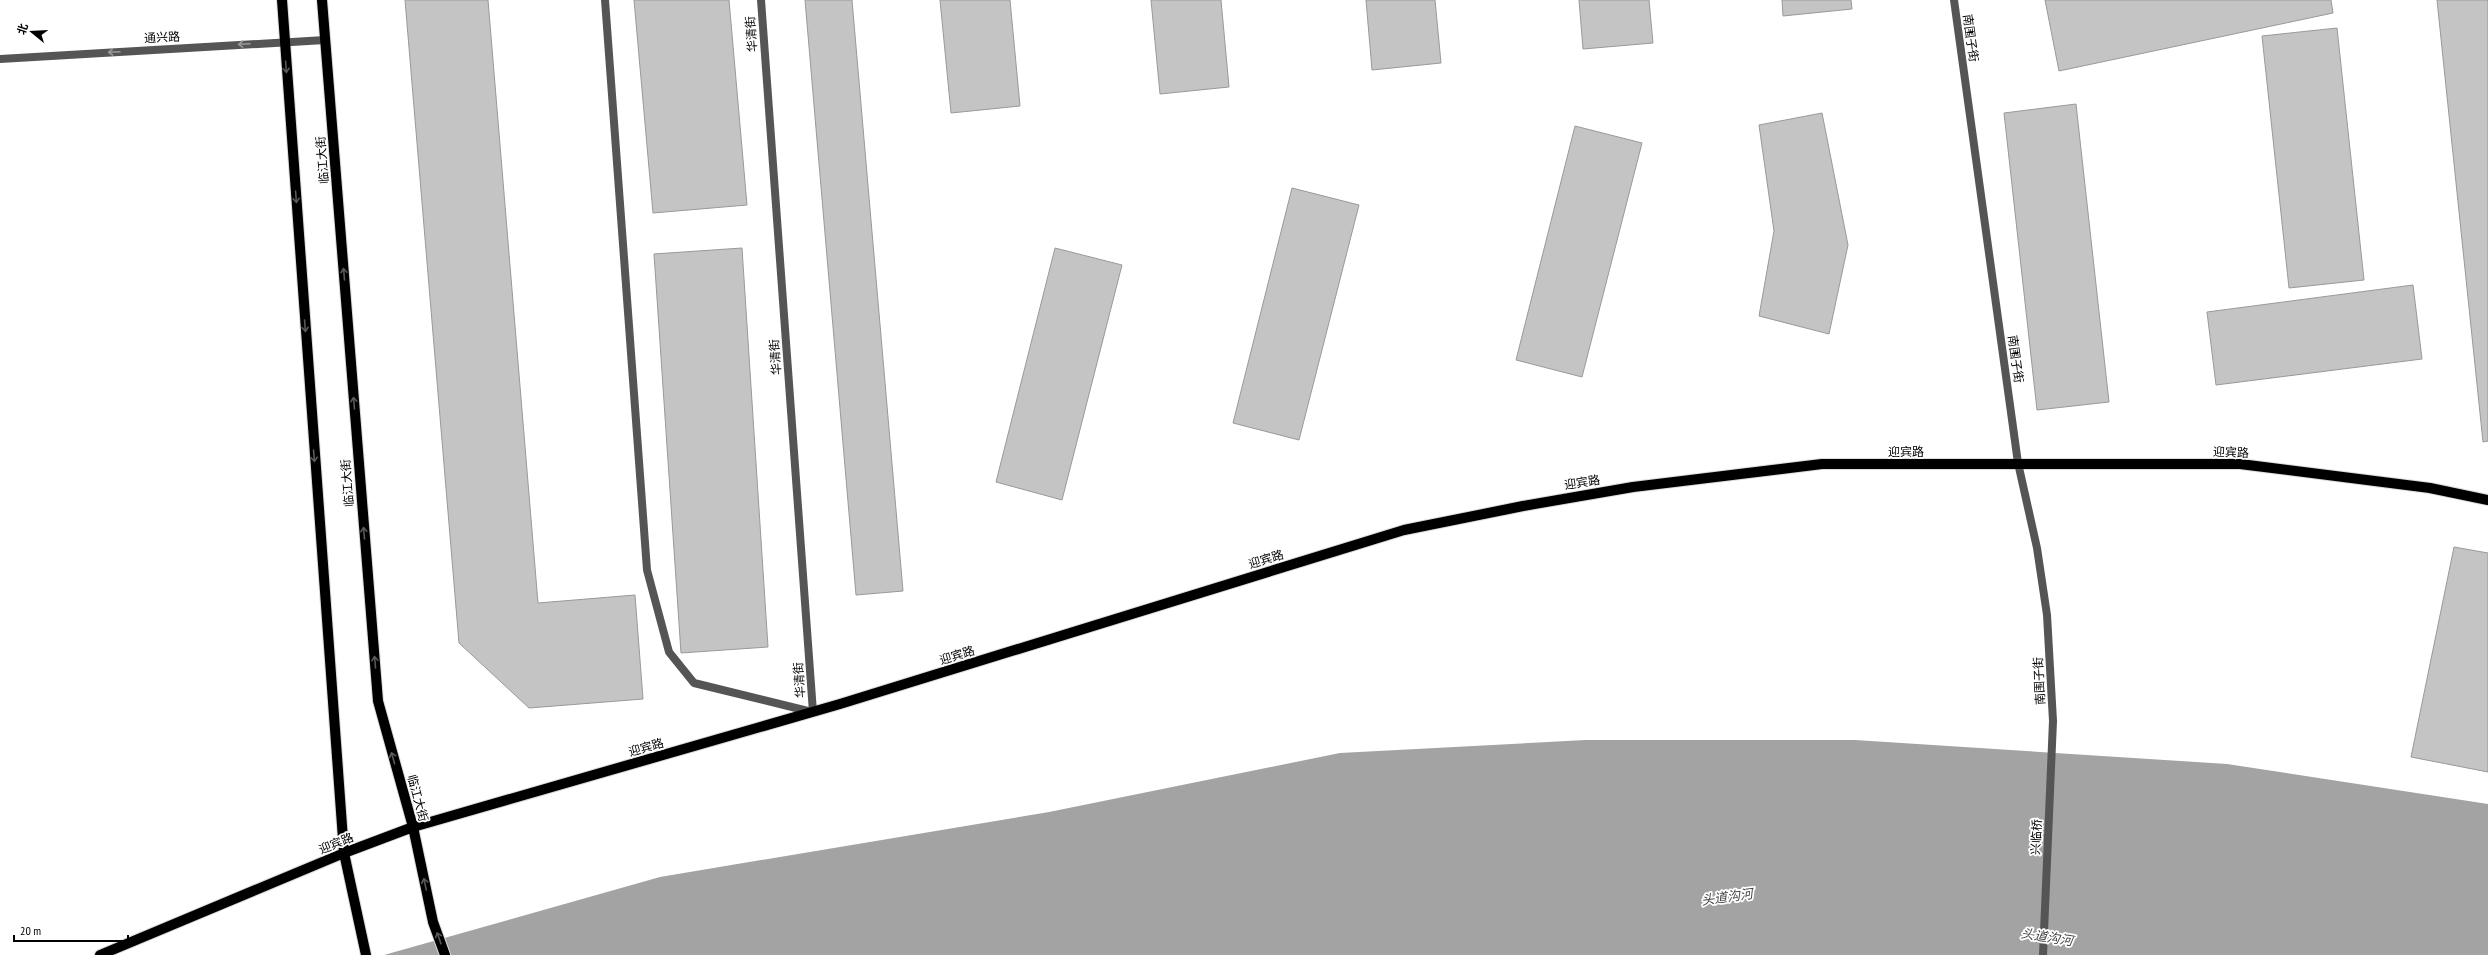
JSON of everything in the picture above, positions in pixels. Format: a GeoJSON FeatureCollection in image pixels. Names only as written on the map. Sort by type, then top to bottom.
{"type":"FeatureCollection","features":[{"type":"Feature","properties":{"kind":"main road"},"geometry":{"type":"LineString","coordinates":[[282,0],[344,853],[361,942],[366,955]]}},
{"type":"Feature","properties":{"kind":"main road","name":"临江大街"},"geometry":{"type":"LineString","coordinates":[[322,0],[378,701],[413,827],[433,922],[445,955]]}},
{"type":"Feature","properties":{"kind":"main road","name":"迎宾路"},"geometry":{"type":"LineString","coordinates":[[100,955],[344,853],[413,827],[813,712],[1404,530],[1523,506],[1633,487],[1822,464],[2240,464],[2430,488],[2488,500]]}},
{"type":"Feature","properties":{"kind":"street"},"geometry":{"type":"LineString","coordinates":[[605,0],[647,570],[669,652],[694,682],[813,712]]}},
{"type":"Feature","properties":{"kind":"street","name":"华清街"},"geometry":{"type":"LineString","coordinates":[[761,0],[813,712]]}},
{"type":"Feature","properties":{"kind":"street","name":"南围子街"},"geometry":{"type":"LineString","coordinates":[[1954,0],[2018,463],[2037,548],[2047,615],[2053,721]]}},
{"type":"Feature","properties":{"kind":"street","name":"通兴路"},"geometry":{"type":"LineString","coordinates":[[0,59],[325,40]]}},
{"type":"Feature","properties":{"kind":"street","name":"兴临桥"},"geometry":{"type":"LineString","coordinates":[[2043,955],[2053,721]]}},
{"type":"Feature","properties":{"kind":"water","name":"头道沟河"},"geometry":{"type":"Polygon","coordinates":[[[1585,740],[1855,740],[2227,764],[2488,804],[2488,955],[384,955],[660,877],[1049,812],[1340,753],[1585,740]]]}},
{"type":"Feature","properties":{"kind":"building"},"geometry":{"type":"Polygon","coordinates":[[[405,0],[488,0],[538,603],[635,595],[643,699],[529,708],[459,643],[405,0]]]}},
{"type":"Feature","properties":{"kind":"building"},"geometry":{"type":"Polygon","coordinates":[[[634,0],[729,0],[747,205],[653,213],[634,0]]]}},
{"type":"Feature","properties":{"kind":"building"},"geometry":{"type":"Polygon","coordinates":[[[805,0],[852,0],[903,591],[856,595],[805,0]]]}},
{"type":"Feature","properties":{"kind":"building"},"geometry":{"type":"Polygon","coordinates":[[[940,0],[1010,0],[1020,106],[951,113],[940,0]]]}},
{"type":"Feature","properties":{"kind":"building"},"geometry":{"type":"Polygon","coordinates":[[[1151,0],[1221,0],[1229,87],[1160,94],[1151,0]]]}},
{"type":"Feature","properties":{"kind":"building"},"geometry":{"type":"Polygon","coordinates":[[[1366,0],[1435,0],[1441,63],[1372,70],[1366,0]]]}},
{"type":"Feature","properties":{"kind":"building"},"geometry":{"type":"Polygon","coordinates":[[[1579,0],[1649,0],[1653,43],[1583,49],[1579,0]]]}},
{"type":"Feature","properties":{"kind":"building"},"geometry":{"type":"Polygon","coordinates":[[[1782,0],[1851,0],[1852,9],[1783,16],[1782,0]]]}},
{"type":"Feature","properties":{"kind":"building"},"geometry":{"type":"Polygon","coordinates":[[[2045,0],[2331,0],[2333,13],[2059,71],[2045,0]]]}},
{"type":"Feature","properties":{"kind":"building"},"geometry":{"type":"Polygon","coordinates":[[[2437,0],[2488,0],[2488,441],[2483,442],[2437,0]]]}},
{"type":"Feature","properties":{"kind":"building"},"geometry":{"type":"Polygon","coordinates":[[[2337,28],[2364,280],[2289,288],[2262,36],[2337,28]]]}},
{"type":"Feature","properties":{"kind":"building"},"geometry":{"type":"Polygon","coordinates":[[[2076,104],[2109,402],[2037,410],[2004,113],[2076,104]]]}},
{"type":"Feature","properties":{"kind":"building"},"geometry":{"type":"Polygon","coordinates":[[[1822,113],[1848,245],[1829,334],[1759,316],[1774,231],[1759,125],[1822,113]]]}},
{"type":"Feature","properties":{"kind":"building"},"geometry":{"type":"Polygon","coordinates":[[[1575,126],[1642,143],[1582,377],[1516,360],[1575,126]]]}},
{"type":"Feature","properties":{"kind":"building"},"geometry":{"type":"Polygon","coordinates":[[[1292,188],[1359,205],[1299,440],[1233,423],[1292,188]]]}},
{"type":"Feature","properties":{"kind":"building"},"geometry":{"type":"Polygon","coordinates":[[[742,248],[768,647],[681,653],[654,254],[742,248]]]}},
{"type":"Feature","properties":{"kind":"building"},"geometry":{"type":"Polygon","coordinates":[[[1055,248],[1122,265],[1062,500],[996,482],[1055,248]]]}},
{"type":"Feature","properties":{"kind":"building"},"geometry":{"type":"Polygon","coordinates":[[[2413,285],[2422,359],[2216,385],[2207,312],[2413,285]]]}},
{"type":"Feature","properties":{"kind":"building"},"geometry":{"type":"Polygon","coordinates":[[[2454,547],[2488,553],[2488,772],[2411,757],[2454,547]]]}}]}
